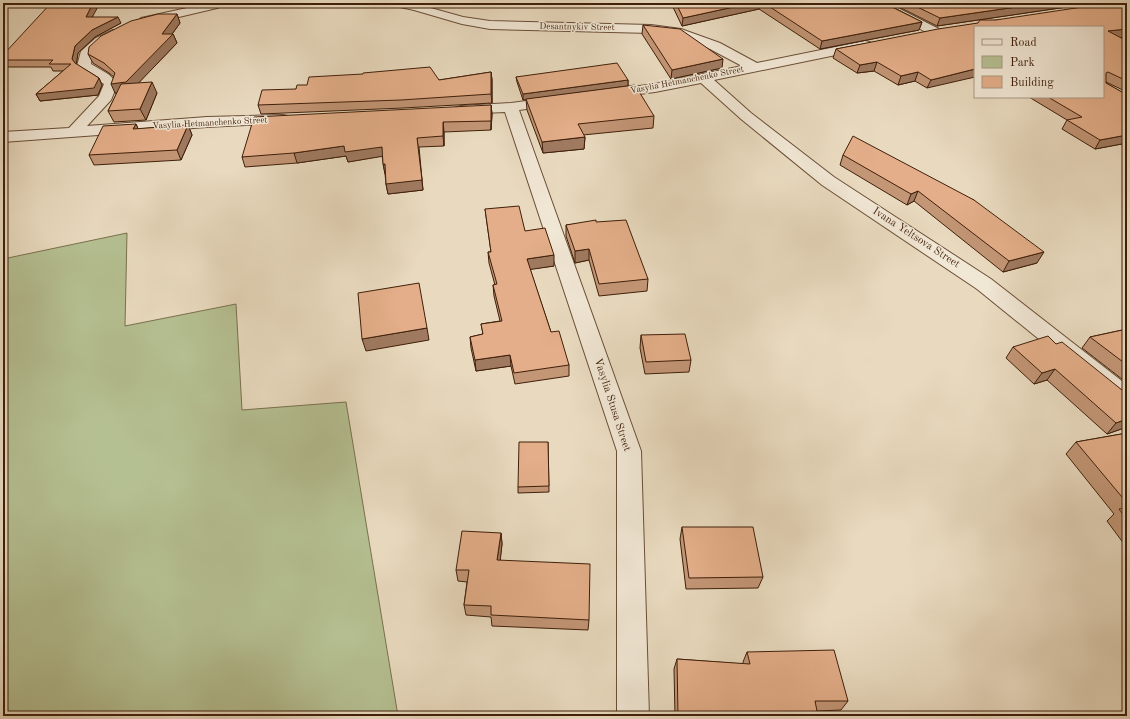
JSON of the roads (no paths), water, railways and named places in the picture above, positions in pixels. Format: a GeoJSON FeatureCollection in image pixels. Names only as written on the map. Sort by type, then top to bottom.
{"type":"FeatureCollection","features":[{"type":"Feature","properties":{"kind":"street"},"geometry":{"type":"LineString","coordinates":[[73,132],[106,97],[110,83],[84,66],[86,54],[100,41],[127,27],[221,3]]}},
{"type":"Feature","properties":{"kind":"street","name":"Desantnykiv Street"},"geometry":{"type":"LineString","coordinates":[[395,3],[416,7],[462,20],[490,25],[651,29],[682,33],[722,49],[754,67]]}},
{"type":"Feature","properties":{"kind":"street"},"geometry":{"type":"LineString","coordinates":[[878,3],[899,12],[935,32]]}},
{"type":"Feature","properties":{"kind":"street"},"geometry":{"type":"LineString","coordinates":[[912,36],[949,29]]}},
{"type":"Feature","properties":{"kind":"street","name":"Vasylia Hetmanchenko Street"},"geometry":{"type":"LineString","coordinates":[[594,96],[654,88],[882,42]]}},
{"type":"Feature","properties":{"kind":"street","name":"Ivana Yeltsova Street"},"geometry":{"type":"LineString","coordinates":[[704,78],[746,116],[828,181],[984,284],[1127,398]]}},
{"type":"Feature","properties":{"kind":"street"},"geometry":{"type":"LineString","coordinates":[[450,111],[511,107],[572,99]]}},
{"type":"Feature","properties":{"kind":"street","name":"Vasylia Stusa Street"},"geometry":{"type":"LineString","coordinates":[[511,107],[629,451],[633,716]]}},
{"type":"Feature","properties":{"kind":"street","name":"Vasylia Hetmanchenko Street"},"geometry":{"type":"LineString","coordinates":[[3,137],[207,122],[293,119]]}}]}
